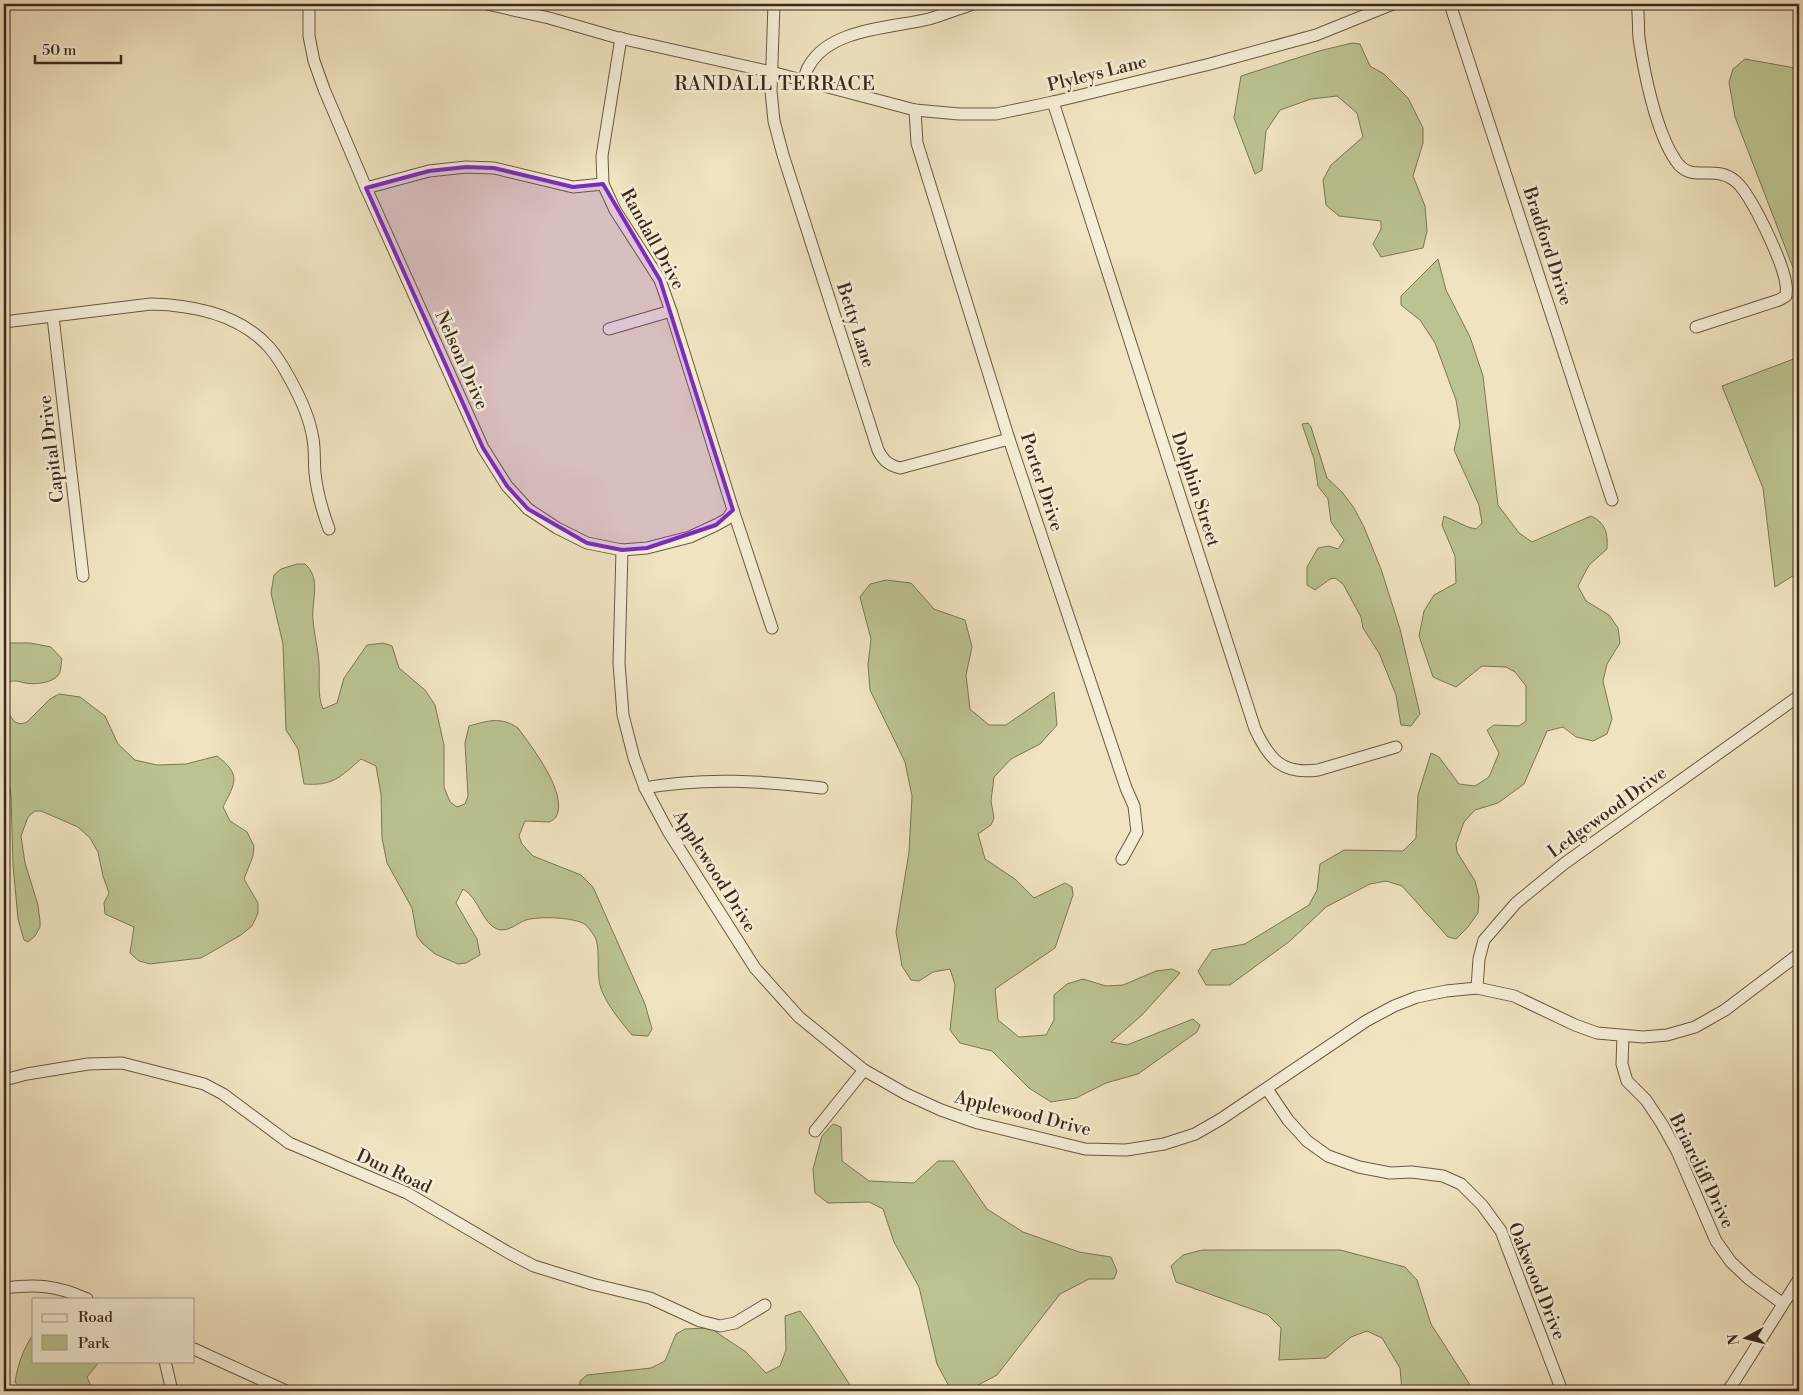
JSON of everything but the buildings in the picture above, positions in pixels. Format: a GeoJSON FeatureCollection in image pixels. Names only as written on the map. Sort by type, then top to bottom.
{"type":"FeatureCollection","features":[{"type":"Feature","properties":{"kind":"street","name":"Nelson Drive"},"geometry":{"type":"LineString","coordinates":[[309,4],[309,36],[314,61],[324,89],[366,188],[483,448],[507,486],[528,510],[557,528],[587,543],[622,550],[648,548],[690,537],[727,519],[733,510]]}},
{"type":"Feature","properties":{"kind":"street","name":"Plyleys Lane"},"geometry":{"type":"LineString","coordinates":[[487,4],[550,18],[621,38],[804,80],[915,110],[959,114],[996,114],[1210,64],[1316,34],[1393,4]]}},
{"type":"Feature","properties":{"kind":"street","name":"Betty Lane"},"geometry":{"type":"LineString","coordinates":[[774,4],[771,72],[774,120],[783,155],[882,458],[889,465],[900,468],[1010,439]]}},
{"type":"Feature","properties":{"kind":"street"},"geometry":{"type":"LineString","coordinates":[[804,80],[809,66],[819,54],[844,38],[869,30],[929,19],[973,4]]}},
{"type":"Feature","properties":{"kind":"street","name":"Bradford Drive"},"geometry":{"type":"LineString","coordinates":[[1450,4],[1612,500]]}},
{"type":"Feature","properties":{"kind":"street"},"geometry":{"type":"LineString","coordinates":[[1637,4],[1645,77],[1663,134],[1675,161],[1684,172],[1721,173],[1734,180],[1746,193],[1773,244],[1786,284],[1786,296],[1779,300],[1696,327]]}},
{"type":"Feature","properties":{"kind":"street","name":"Randall Drive"},"geometry":{"type":"LineString","coordinates":[[621,38],[602,156],[603,184],[615,210],[660,280],[772,628]]}},
{"type":"Feature","properties":{"kind":"street","name":"Dolphin Street"},"geometry":{"type":"LineString","coordinates":[[1053,102],[1255,728],[1263,747],[1280,764],[1292,770],[1305,772],[1318,770],[1396,747]]}},
{"type":"Feature","properties":{"kind":"street","name":"Porter Drive"},"geometry":{"type":"LineString","coordinates":[[915,110],[917,143],[1010,439],[1126,788],[1134,806],[1137,832],[1122,859]]}},
{"type":"Feature","properties":{"kind":"street"},"geometry":{"type":"LineString","coordinates":[[366,188],[429,170],[466,167],[494,168],[573,187],[603,184]]}},
{"type":"Feature","properties":{"kind":"street"},"geometry":{"type":"LineString","coordinates":[[4,322],[151,304],[175,305],[211,312],[230,319],[257,336],[269,347],[284,368],[307,416],[313,439],[315,473],[320,503],[329,529]]}},
{"type":"Feature","properties":{"kind":"street"},"geometry":{"type":"LineString","coordinates":[[609,329],[671,311]]}},
{"type":"Feature","properties":{"kind":"street","name":"Capital Drive"},"geometry":{"type":"LineString","coordinates":[[53,317],[83,576]]}},
{"type":"Feature","properties":{"kind":"street","name":"Applewood Drive"},"geometry":{"type":"LineString","coordinates":[[622,550],[619,663],[623,715],[634,758],[645,788],[668,831],[756,968],[799,1017],[864,1070],[906,1094],[941,1110],[978,1123],[1085,1149],[1126,1150],[1164,1144],[1195,1134],[1221,1119],[1366,1021],[1417,996],[1477,988],[1514,996],[1597,1033],[1623,1036],[1667,1035],[1695,1027],[1725,1010],[1799,954]]}},
{"type":"Feature","properties":{"kind":"street","name":"Ledgewood Drive"},"geometry":{"type":"LineString","coordinates":[[1477,988],[1479,960],[1484,940],[1516,904],[1565,863],[1799,696]]}},
{"type":"Feature","properties":{"kind":"street"},"geometry":{"type":"LineString","coordinates":[[645,788],[726,781],[792,784],[822,788]]}},
{"type":"Feature","properties":{"kind":"street","name":"Briarcliff Drive"},"geometry":{"type":"LineString","coordinates":[[1623,1036],[1622,1064],[1626,1081],[1646,1100],[1662,1124],[1677,1151],[1716,1241],[1731,1262],[1743,1274],[1782,1303]]}},
{"type":"Feature","properties":{"kind":"street","name":"Dun Road"},"geometry":{"type":"LineString","coordinates":[[4,1080],[27,1074],[88,1064],[122,1063],[204,1084],[223,1094],[289,1143],[407,1193],[534,1266],[592,1284],[650,1298],[700,1321],[720,1326],[735,1324],[765,1305]]}},
{"type":"Feature","properties":{"kind":"street"},"geometry":{"type":"LineString","coordinates":[[815,1131],[864,1070]]}},
{"type":"Feature","properties":{"kind":"street","name":"Oakwood Drive"},"geometry":{"type":"LineString","coordinates":[[1267,1089],[1288,1120],[1307,1141],[1328,1156],[1359,1167],[1390,1173],[1412,1172],[1443,1176],[1461,1184],[1482,1205],[1501,1231],[1562,1391]]}},
{"type":"Feature","properties":{"kind":"street"},"geometry":{"type":"LineString","coordinates":[[1727,1391],[1799,1279]]}},
{"type":"Feature","properties":{"kind":"street"},"geometry":{"type":"LineString","coordinates":[[4,1288],[32,1285],[51,1287],[85,1298]]}},
{"type":"Feature","properties":{"kind":"street"},"geometry":{"type":"LineString","coordinates":[[195,1349],[286,1391]]}},
{"type":"Feature","properties":{"kind":"street"},"geometry":{"type":"LineString","coordinates":[[165,1362],[172,1391]]}},
{"type":"Feature","properties":{"kind":"highlighted area"},"geometry":{"type":"Polygon","coordinates":[[[466,167],[494,168],[573,187],[603,184],[660,280],[733,510],[716,525],[647,548],[622,550],[587,543],[528,509],[507,486],[483,448],[366,188],[429,171],[466,167]]]}},
{"type":"Feature","properties":{"kind":"green space"},"geometry":{"type":"Polygon","coordinates":[[[1352,43],[1360,44],[1370,66],[1384,74],[1408,98],[1423,128],[1423,143],[1413,176],[1425,206],[1427,231],[1423,248],[1381,257],[1373,244],[1381,229],[1381,221],[1339,216],[1326,205],[1323,180],[1331,165],[1363,137],[1357,113],[1337,96],[1311,99],[1280,110],[1266,131],[1262,170],[1255,174],[1234,118],[1241,76],[1319,51],[1352,43]]]}},
{"type":"Feature","properties":{"kind":"green space"},"geometry":{"type":"Polygon","coordinates":[[[1745,59],[1795,68],[1799,74],[1799,281],[1735,117],[1729,82],[1733,69],[1745,59]]]}},
{"type":"Feature","properties":{"kind":"green space"},"geometry":{"type":"Polygon","coordinates":[[[1438,259],[1446,290],[1470,337],[1483,376],[1498,505],[1519,533],[1532,542],[1591,516],[1600,522],[1605,529],[1607,549],[1589,565],[1578,586],[1586,601],[1609,615],[1618,628],[1620,643],[1607,664],[1603,681],[1612,719],[1607,734],[1593,741],[1576,737],[1563,727],[1547,731],[1524,784],[1498,803],[1475,810],[1464,822],[1456,844],[1457,852],[1475,881],[1479,897],[1478,913],[1456,939],[1448,937],[1402,886],[1386,881],[1370,884],[1326,907],[1290,941],[1230,985],[1206,985],[1198,971],[1212,950],[1245,944],[1309,905],[1317,890],[1320,864],[1344,850],[1403,851],[1416,838],[1418,795],[1431,753],[1439,757],[1459,784],[1475,786],[1489,777],[1499,753],[1487,730],[1494,725],[1519,726],[1526,721],[1526,686],[1515,672],[1506,667],[1482,666],[1456,687],[1433,677],[1419,636],[1424,611],[1434,595],[1456,583],[1455,556],[1442,525],[1444,516],[1476,529],[1482,523],[1479,505],[1454,450],[1460,425],[1456,400],[1435,343],[1420,320],[1401,305],[1401,296],[1438,259]]]}},
{"type":"Feature","properties":{"kind":"green space"},"geometry":{"type":"Polygon","coordinates":[[[1799,357],[1799,572],[1775,587],[1763,488],[1722,386],[1799,357]]]}},
{"type":"Feature","properties":{"kind":"green space"},"geometry":{"type":"Polygon","coordinates":[[[1308,423],[1311,427],[1327,478],[1342,492],[1354,508],[1381,569],[1400,629],[1420,714],[1411,726],[1401,725],[1396,695],[1379,653],[1363,628],[1361,617],[1343,584],[1335,578],[1330,579],[1315,590],[1307,585],[1307,567],[1318,548],[1329,546],[1338,549],[1344,540],[1331,522],[1328,499],[1318,486],[1314,459],[1302,424],[1308,423]]]}},
{"type":"Feature","properties":{"kind":"green space"},"geometry":{"type":"Polygon","coordinates":[[[297,564],[305,564],[313,576],[315,590],[313,620],[319,663],[320,698],[323,709],[337,703],[344,678],[367,645],[383,643],[392,646],[399,668],[425,690],[435,705],[444,745],[444,787],[450,802],[457,807],[465,804],[468,796],[465,743],[469,726],[488,721],[500,721],[512,724],[518,728],[547,771],[553,783],[559,807],[556,817],[550,822],[525,821],[519,836],[522,844],[533,856],[581,875],[593,887],[645,1004],[652,1029],[648,1036],[632,1035],[607,1001],[600,986],[597,941],[587,926],[581,922],[557,918],[539,918],[526,920],[505,930],[497,929],[492,926],[473,898],[463,889],[456,903],[477,939],[480,955],[466,963],[458,964],[435,954],[422,943],[417,936],[412,908],[387,863],[382,838],[381,794],[376,766],[361,759],[330,782],[304,784],[298,749],[286,730],[283,644],[271,593],[274,575],[281,569],[297,564]]]}},
{"type":"Feature","properties":{"kind":"green space"},"geometry":{"type":"Polygon","coordinates":[[[886,580],[911,583],[934,609],[965,620],[972,647],[966,675],[970,709],[989,725],[1006,725],[1054,692],[1057,725],[1040,744],[1011,759],[994,777],[991,801],[994,818],[991,825],[978,834],[985,859],[1015,879],[1034,898],[1065,883],[1072,887],[1073,895],[1055,948],[995,989],[998,1020],[1019,1037],[1046,1035],[1054,1020],[1054,995],[1067,984],[1083,979],[1106,986],[1123,985],[1156,971],[1172,969],[1180,973],[1142,1015],[1111,1042],[1127,1045],[1193,1019],[1200,1025],[1197,1032],[1138,1074],[1106,1083],[1076,1098],[1051,1102],[1029,1088],[992,1051],[960,1043],[950,1030],[955,985],[950,969],[933,972],[919,981],[911,980],[902,966],[896,932],[909,852],[912,796],[905,762],[870,690],[868,665],[871,639],[860,597],[870,584],[886,580]]]}},
{"type":"Feature","properties":{"kind":"green space"},"geometry":{"type":"Polygon","coordinates":[[[8,643],[30,643],[51,647],[62,659],[60,673],[53,679],[44,683],[34,684],[14,681],[9,682],[4,687],[4,645],[8,643]]]}},
{"type":"Feature","properties":{"kind":"green space"},"geometry":{"type":"Polygon","coordinates":[[[4,687],[9,712],[16,722],[21,724],[27,722],[50,699],[59,694],[80,697],[105,716],[118,744],[135,760],[157,765],[186,764],[217,756],[225,763],[233,774],[234,780],[231,792],[223,807],[230,821],[247,832],[254,846],[253,856],[244,879],[258,903],[258,913],[252,926],[241,935],[201,958],[150,964],[139,961],[130,953],[134,927],[105,914],[104,903],[109,893],[98,852],[90,838],[78,827],[41,811],[35,811],[28,817],[21,836],[25,863],[38,905],[40,927],[35,936],[28,942],[24,940],[18,919],[13,865],[11,795],[4,758],[4,687]]]}},
{"type":"Feature","properties":{"kind":"green space"},"geometry":{"type":"Polygon","coordinates":[[[833,1124],[841,1127],[842,1161],[869,1181],[914,1183],[938,1161],[954,1161],[987,1209],[1023,1232],[1079,1252],[1111,1257],[1117,1271],[1114,1279],[1089,1279],[1060,1294],[997,1375],[967,1391],[950,1388],[937,1364],[919,1287],[894,1242],[883,1209],[869,1202],[828,1203],[815,1193],[813,1169],[822,1136],[833,1124]]]}},
{"type":"Feature","properties":{"kind":"green space"},"geometry":{"type":"Polygon","coordinates":[[[1202,1250],[1340,1250],[1405,1267],[1417,1280],[1431,1324],[1474,1391],[1402,1391],[1400,1368],[1382,1338],[1367,1331],[1351,1337],[1326,1358],[1279,1360],[1281,1328],[1268,1315],[1176,1282],[1171,1266],[1183,1255],[1202,1250]]]}},
{"type":"Feature","properties":{"kind":"green space"},"geometry":{"type":"Polygon","coordinates":[[[800,1311],[854,1391],[579,1391],[580,1381],[587,1375],[651,1368],[665,1361],[676,1334],[685,1329],[710,1328],[746,1352],[766,1373],[780,1366],[786,1350],[785,1316],[800,1311]]]}},
{"type":"Feature","properties":{"kind":"green space"},"geometry":{"type":"Polygon","coordinates":[[[32,1336],[32,1362],[99,1362],[87,1377],[93,1391],[22,1391],[15,1382],[16,1375],[19,1363],[32,1336]]]}},
{"type":"Feature","properties":{"kind":"district","name":"RANDALL TERRACE"},"geometry":{"type":"Point","coordinates":[775,83]}}]}
